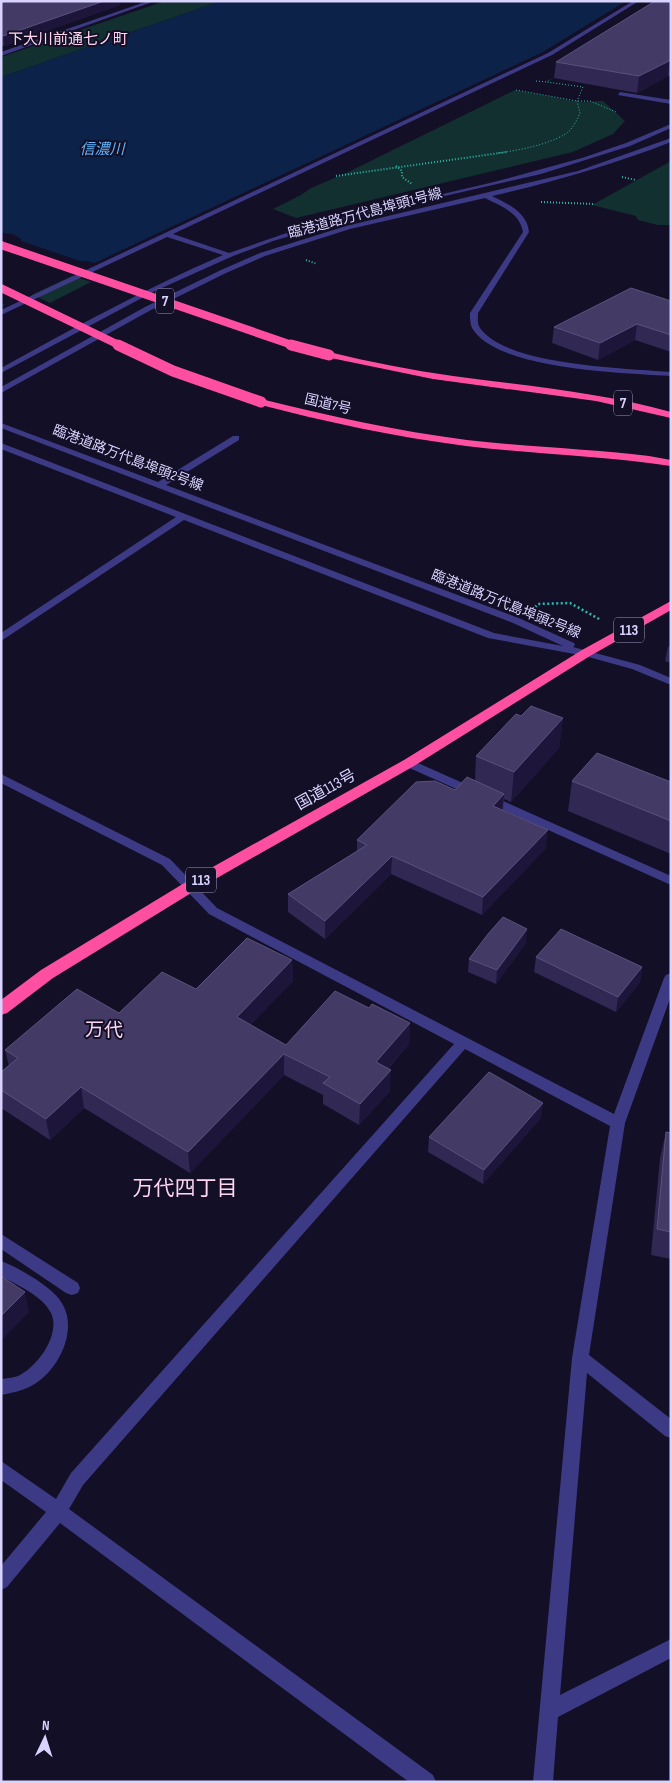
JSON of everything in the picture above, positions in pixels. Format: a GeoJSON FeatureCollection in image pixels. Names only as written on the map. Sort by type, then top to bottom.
{"type":"FeatureCollection","features":[{"type":"Feature","properties":{"kind":"highway","name":"7"},"geometry":{"type":"LineString","coordinates":[[1,245],[276,340],[329,356],[402,371],[616,401],[671,415]]}},
{"type":"Feature","properties":{"kind":"highway","name":"国道7号"},"geometry":{"type":"LineString","coordinates":[[1,288],[173,371],[261,402],[376,429],[442,440],[657,460],[671,465]]}},
{"type":"Feature","properties":{"kind":"highway","name":"国道113号"},"geometry":{"type":"LineString","coordinates":[[1,1009],[47,974],[190,886],[409,764],[586,653],[671,605]]}},
{"type":"Feature","properties":{"kind":"street"},"geometry":{"type":"LineString","coordinates":[[1,54],[153,1]]}},
{"type":"Feature","properties":{"kind":"street"},"geometry":{"type":"LineString","coordinates":[[1,313],[550,54],[637,1]]}},
{"type":"Feature","properties":{"kind":"street"},"geometry":{"type":"LineString","coordinates":[[620,94],[671,102]]}},
{"type":"Feature","properties":{"kind":"street","name":"臨港道路万代島埠頭1号線"},"geometry":{"type":"LineString","coordinates":[[1,371],[173,278],[229,255],[312,226],[569,164],[620,147],[671,126]]}},
{"type":"Feature","properties":{"kind":"street","name":"臨港道路万代島埠頭1号線"},"geometry":{"type":"LineString","coordinates":[[1,391],[184,289],[242,263],[300,242],[348,228],[572,175],[632,156],[671,140]]}},
{"type":"Feature","properties":{"kind":"street"},"geometry":{"type":"LineString","coordinates":[[472,188],[524,220],[526,232],[474,313],[474,322],[482,335],[500,348],[546,361],[671,374]]}},
{"type":"Feature","properties":{"kind":"street"},"geometry":{"type":"LineString","coordinates":[[165,234],[229,255]]}},
{"type":"Feature","properties":{"kind":"street","name":"臨港道路万代島埠頭2号線"},"geometry":{"type":"LineString","coordinates":[[1,425],[517,621],[586,653]]}},
{"type":"Feature","properties":{"kind":"street"},"geometry":{"type":"LineString","coordinates":[[159,485],[236,438]]}},
{"type":"Feature","properties":{"kind":"street","name":"臨港道路万代島埠頭2号線"},"geometry":{"type":"LineString","coordinates":[[1,446],[492,636],[586,653]]}},
{"type":"Feature","properties":{"kind":"street"},"geometry":{"type":"LineString","coordinates":[[1,638],[184,516]]}},
{"type":"Feature","properties":{"kind":"street"},"geometry":{"type":"LineString","coordinates":[[586,653],[636,667],[671,682]]}},
{"type":"Feature","properties":{"kind":"street"},"geometry":{"type":"LineString","coordinates":[[409,764],[671,881]]}},
{"type":"Feature","properties":{"kind":"street"},"geometry":{"type":"LineString","coordinates":[[1,778],[166,862],[214,911],[618,1123]]}},
{"type":"Feature","properties":{"kind":"street"},"geometry":{"type":"LineString","coordinates":[[543,1782],[580,1358],[618,1123],[671,978]]}},
{"type":"Feature","properties":{"kind":"street"},"geometry":{"type":"LineString","coordinates":[[1,1581],[58,1511],[77,1479],[463,1042]]}},
{"type":"Feature","properties":{"kind":"street"},"geometry":{"type":"LineString","coordinates":[[1,1240],[72,1288]]}},
{"type":"Feature","properties":{"kind":"street"},"geometry":{"type":"LineString","coordinates":[[1,1268],[57,1306],[62,1319],[58,1343],[44,1363],[27,1380],[1,1387]]}},
{"type":"Feature","properties":{"kind":"street"},"geometry":{"type":"LineString","coordinates":[[580,1358],[671,1430]]}},
{"type":"Feature","properties":{"kind":"street"},"geometry":{"type":"LineString","coordinates":[[1,1469],[426,1782]]}},
{"type":"Feature","properties":{"kind":"street"},"geometry":{"type":"LineString","coordinates":[[549,1711],[671,1648]]}},
{"type":"Feature","properties":{"kind":"path"},"geometry":{"type":"LineString","coordinates":[[332,177],[396,166],[506,152],[530,147],[568,132],[580,113],[577,101],[583,87],[536,81],[538,79]]}},
{"type":"Feature","properties":{"kind":"path"},"geometry":{"type":"LineString","coordinates":[[548,82],[551,79]]}},
{"type":"Feature","properties":{"kind":"path"},"geometry":{"type":"LineString","coordinates":[[511,89],[577,101],[590,100],[611,112]]}},
{"type":"Feature","properties":{"kind":"path"},"geometry":{"type":"LineString","coordinates":[[396,166],[402,171],[402,177],[411,184],[420,186]]}},
{"type":"Feature","properties":{"kind":"path"},"geometry":{"type":"LineString","coordinates":[[541,202],[560,204],[581,200],[595,204]]}},
{"type":"Feature","properties":{"kind":"green space"},"geometry":{"type":"Polygon","coordinates":[[[165,1],[221,1],[1,77],[1,57],[165,1]]]}},
{"type":"Feature","properties":{"kind":"green space"},"geometry":{"type":"Polygon","coordinates":[[[515,90],[579,102],[603,101],[625,121],[613,134],[573,152],[296,218],[273,209],[311,188],[344,174],[515,90]]]}},
{"type":"Feature","properties":{"kind":"green space"},"geometry":{"type":"Polygon","coordinates":[[[671,161],[671,225],[658,225],[638,220],[636,216],[592,205],[671,161]]]}},
{"type":"Feature","properties":{"kind":"green space"},"geometry":{"type":"Polygon","coordinates":[[[1,250],[91,282],[50,303],[1,280],[1,250]]]}},
{"type":"Feature","properties":{"kind":"water","name":"信濃川"},"geometry":{"type":"Polygon","coordinates":[[[221,1],[626,1],[543,52],[1,307],[1,77],[221,1]]]}},
{"type":"Feature","properties":{"kind":"pier"},"geometry":{"type":"Polygon","coordinates":[[[1,233],[12,234],[21,239],[21,241],[80,261],[97,264],[8,306],[1,303],[1,233]]]}},
{"type":"Feature","properties":{"kind":"building"},"geometry":{"type":"Polygon","coordinates":[[[6,1],[104,1],[1,36],[1,3],[6,1]]]}},
{"type":"Feature","properties":{"kind":"building"},"geometry":{"type":"Polygon","coordinates":[[[655,1],[671,1],[671,60],[639,76],[556,62],[655,1]]]}},
{"type":"Feature","properties":{"kind":"building"},"geometry":{"type":"Polygon","coordinates":[[[631,288],[671,301],[671,335],[637,324],[600,343],[554,327],[631,288]]]}},
{"type":"Feature","properties":{"kind":"building"},"geometry":{"type":"Polygon","coordinates":[[[531,706],[563,718],[514,772],[476,756],[516,714],[521,716],[531,706]]]}},
{"type":"Feature","properties":{"kind":"building"},"geometry":{"type":"Polygon","coordinates":[[[597,753],[671,782],[671,821],[572,781],[597,753]]]}},
{"type":"Feature","properties":{"kind":"building"},"geometry":{"type":"Polygon","coordinates":[[[467,777],[504,794],[493,806],[548,830],[483,897],[392,856],[325,921],[288,894],[367,845],[357,840],[416,782],[435,781],[455,790],[467,777]]]}},
{"type":"Feature","properties":{"kind":"building"},"geometry":{"type":"Polygon","coordinates":[[[503,917],[527,929],[497,970],[469,959],[488,934],[503,917]]]}},
{"type":"Feature","properties":{"kind":"building"},"geometry":{"type":"Polygon","coordinates":[[[561,929],[642,967],[618,997],[536,957],[561,929]]]}},
{"type":"Feature","properties":{"kind":"building"},"geometry":{"type":"Polygon","coordinates":[[[247,938],[292,960],[237,1017],[286,1045],[335,991],[369,1008],[372,1004],[410,1023],[376,1062],[391,1070],[360,1104],[323,1083],[330,1077],[284,1054],[188,1152],[81,1087],[46,1119],[1,1090],[1,1072],[18,1058],[5,1050],[77,989],[119,1013],[162,972],[196,989],[247,938]]]}},
{"type":"Feature","properties":{"kind":"building"},"geometry":{"type":"Polygon","coordinates":[[[489,1072],[543,1103],[484,1170],[429,1137],[489,1072]]]}},
{"type":"Feature","properties":{"kind":"building"},"geometry":{"type":"Polygon","coordinates":[[[666,1132],[671,1133],[671,1232],[657,1229],[666,1132]]]}},
{"type":"Feature","properties":{"kind":"building"},"geometry":{"type":"Polygon","coordinates":[[[1,1276],[25,1292],[1,1316],[1,1276]]]}},
{"type":"Feature","properties":{"kind":"district","name":"下大川前通七ノ町"},"geometry":{"type":"Point","coordinates":[68,39]}},
{"type":"Feature","properties":{"kind":"district","name":"万代"},"geometry":{"type":"Point","coordinates":[104,1030]}},
{"type":"Feature","properties":{"kind":"district","name":"万代四丁目"},"geometry":{"type":"Point","coordinates":[185,1188]}}]}
